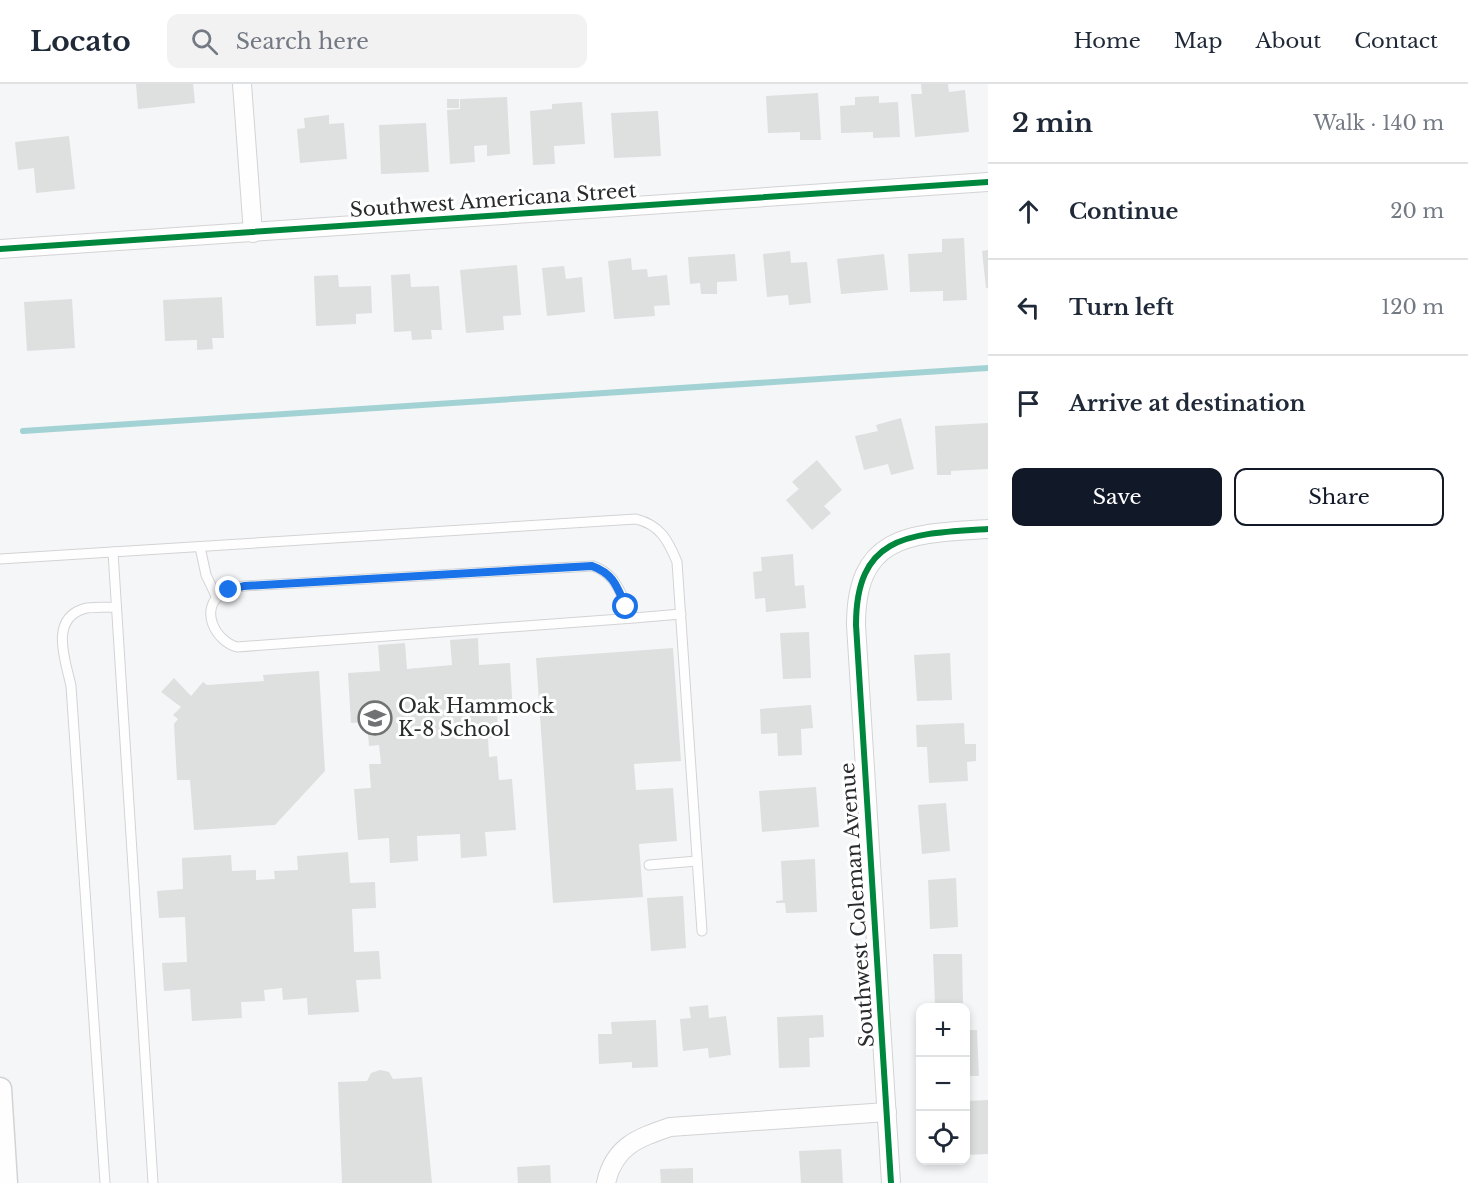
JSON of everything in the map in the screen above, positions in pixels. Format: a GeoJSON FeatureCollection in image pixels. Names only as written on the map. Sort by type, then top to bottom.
{"type":"FeatureCollection","features":[{"type":"Feature","properties":{"kind":"street"},"geometry":{"type":"LineString","coordinates":[[242,84],[253,233]]}},
{"type":"Feature","properties":{"kind":"street","name":"Southwest Americana Street"},"geometry":{"type":"LineString","coordinates":[[0,249],[988,182]]}},
{"type":"Feature","properties":{"kind":"street","name":"Southwest Coleman Avenue"},"geometry":{"type":"LineString","coordinates":[[891,1183],[856,625],[859,587],[864,573],[882,551],[904,539],[922,535],[988,529]]}},
{"type":"Feature","properties":{"kind":"street"},"geometry":{"type":"LineString","coordinates":[[0,1089],[6,1183]]}},
{"type":"Feature","properties":{"kind":"street"},"geometry":{"type":"LineString","coordinates":[[606,1183],[608,1172],[620,1152],[638,1138],[670,1127],[887,1112]]}},
{"type":"Feature","properties":{"kind":"lane"},"geometry":{"type":"LineString","coordinates":[[0,559],[636,519],[650,523],[660,530],[677,562],[702,931]]}},
{"type":"Feature","properties":{"kind":"lane"},"geometry":{"type":"LineString","coordinates":[[200,547],[206,575],[217,598]]}},
{"type":"Feature","properties":{"kind":"lane"},"geometry":{"type":"LineString","coordinates":[[113,552],[153,1183]]}},
{"type":"Feature","properties":{"kind":"lane"},"geometry":{"type":"LineString","coordinates":[[633,618],[615,579],[606,571],[592,566],[244,586],[229,590],[217,598],[212,606],[213,627],[227,645],[237,647],[633,618],[681,614]]}},
{"type":"Feature","properties":{"kind":"lane"},"geometry":{"type":"LineString","coordinates":[[105,1183],[71,686],[62,633],[66,624],[82,609],[116,607]]}},
{"type":"Feature","properties":{"kind":"lane"},"geometry":{"type":"LineString","coordinates":[[649,865],[697,861]]}},
{"type":"Feature","properties":{"kind":"building"},"geometry":{"type":"Polygon","coordinates":[[[136,84],[193,84],[195,103],[138,109],[136,84]]]}},
{"type":"Feature","properties":{"kind":"building"},"geometry":{"type":"Polygon","coordinates":[[[921,84],[948,84],[949,92],[965,90],[969,132],[915,137],[911,94],[922,94],[921,84]]]}},
{"type":"Feature","properties":{"kind":"building"},"geometry":{"type":"Polygon","coordinates":[[[818,93],[821,140],[800,140],[800,132],[768,133],[766,96],[818,93]]]}},
{"type":"Feature","properties":{"kind":"building"},"geometry":{"type":"Polygon","coordinates":[[[879,96],[879,103],[898,102],[900,137],[873,138],[873,132],[841,133],[840,106],[855,105],[855,97],[879,96]]]}},
{"type":"Feature","properties":{"kind":"building"},"geometry":{"type":"Polygon","coordinates":[[[507,97],[510,154],[487,156],[487,145],[474,146],[475,162],[450,164],[447,110],[460,109],[460,99],[507,97]]]}},
{"type":"Feature","properties":{"kind":"building"},"geometry":{"type":"Polygon","coordinates":[[[447,99],[459,99],[459,108],[447,108],[447,99]]]}},
{"type":"Feature","properties":{"kind":"building"},"geometry":{"type":"Polygon","coordinates":[[[582,102],[585,144],[554,146],[555,164],[533,165],[530,111],[552,109],[552,104],[582,102]]]}},
{"type":"Feature","properties":{"kind":"building"},"geometry":{"type":"Polygon","coordinates":[[[658,111],[661,156],[614,158],[611,113],[658,111]]]}},
{"type":"Feature","properties":{"kind":"building"},"geometry":{"type":"Polygon","coordinates":[[[329,115],[329,124],[344,123],[347,159],[300,163],[297,129],[305,128],[304,118],[329,115]]]}},
{"type":"Feature","properties":{"kind":"building"},"geometry":{"type":"Polygon","coordinates":[[[426,123],[429,172],[381,174],[379,125],[426,123]]]}},
{"type":"Feature","properties":{"kind":"building"},"geometry":{"type":"Polygon","coordinates":[[[69,136],[75,189],[36,193],[34,168],[18,170],[15,142],[69,136]]]}},
{"type":"Feature","properties":{"kind":"building"},"geometry":{"type":"Polygon","coordinates":[[[964,238],[967,300],[943,301],[943,291],[910,292],[908,254],[942,252],[942,239],[964,238]]]}},
{"type":"Feature","properties":{"kind":"building"},"geometry":{"type":"Polygon","coordinates":[[[988,250],[988,288],[986,288],[982,251],[988,250]]]}},
{"type":"Feature","properties":{"kind":"building"},"geometry":{"type":"Polygon","coordinates":[[[790,251],[791,263],[807,262],[811,303],[789,305],[788,295],[767,297],[763,254],[790,251]]]}},
{"type":"Feature","properties":{"kind":"building"},"geometry":{"type":"Polygon","coordinates":[[[735,254],[737,281],[717,282],[717,294],[701,294],[700,283],[690,284],[688,257],[735,254]]]}},
{"type":"Feature","properties":{"kind":"building"},"geometry":{"type":"Polygon","coordinates":[[[884,254],[888,290],[841,294],[837,259],[884,254]]]}},
{"type":"Feature","properties":{"kind":"building"},"geometry":{"type":"Polygon","coordinates":[[[631,258],[632,270],[647,269],[648,277],[667,275],[670,305],[654,306],[655,316],[614,319],[608,261],[631,258]]]}},
{"type":"Feature","properties":{"kind":"building"},"geometry":{"type":"Polygon","coordinates":[[[517,265],[521,315],[503,316],[504,330],[466,333],[460,270],[517,265]]]}},
{"type":"Feature","properties":{"kind":"building"},"geometry":{"type":"Polygon","coordinates":[[[564,266],[566,279],[582,277],[585,312],[547,316],[542,268],[564,266]]]}},
{"type":"Feature","properties":{"kind":"building"},"geometry":{"type":"Polygon","coordinates":[[[410,274],[411,287],[439,286],[442,330],[431,330],[432,339],[412,340],[411,331],[394,332],[391,275],[410,274]]]}},
{"type":"Feature","properties":{"kind":"building"},"geometry":{"type":"Polygon","coordinates":[[[338,275],[339,287],[371,286],[372,313],[356,314],[356,324],[316,326],[314,276],[338,275]]]}},
{"type":"Feature","properties":{"kind":"building"},"geometry":{"type":"Polygon","coordinates":[[[222,297],[224,338],[212,338],[213,349],[197,350],[197,340],[165,341],[163,300],[222,297]]]}},
{"type":"Feature","properties":{"kind":"building"},"geometry":{"type":"Polygon","coordinates":[[[72,299],[75,348],[27,351],[24,302],[72,299]]]}},
{"type":"Feature","properties":{"kind":"building"},"geometry":{"type":"Polygon","coordinates":[[[901,418],[914,469],[891,475],[888,464],[864,470],[855,436],[878,431],[876,425],[901,418]]]}},
{"type":"Feature","properties":{"kind":"building"},"geometry":{"type":"Polygon","coordinates":[[[988,423],[988,469],[951,471],[951,475],[937,475],[935,426],[988,423]]]}},
{"type":"Feature","properties":{"kind":"building"},"geometry":{"type":"Polygon","coordinates":[[[817,460],[842,490],[824,506],[831,513],[812,530],[786,500],[799,489],[792,482],[817,460]]]}},
{"type":"Feature","properties":{"kind":"building"},"geometry":{"type":"Polygon","coordinates":[[[793,554],[795,586],[804,585],[806,608],[766,612],[765,598],[755,599],[753,572],[762,571],[761,557],[793,554]]]}},
{"type":"Feature","properties":{"kind":"building"},"geometry":{"type":"Polygon","coordinates":[[[809,632],[811,678],[783,679],[780,633],[809,632]]]}},
{"type":"Feature","properties":{"kind":"building"},"geometry":{"type":"Polygon","coordinates":[[[478,638],[479,665],[510,663],[513,713],[497,714],[499,737],[488,738],[489,757],[497,756],[499,780],[512,779],[516,830],[485,832],[487,856],[461,858],[460,834],[417,836],[418,861],[390,863],[389,838],[358,840],[354,789],[371,788],[369,764],[381,764],[379,745],[369,746],[367,722],[351,723],[348,673],[380,671],[378,645],[405,643],[407,669],[452,665],[450,640],[478,638]]]}},
{"type":"Feature","properties":{"kind":"building"},"geometry":{"type":"Polygon","coordinates":[[[673,648],[681,761],[634,764],[636,790],[673,788],[677,841],[639,844],[643,897],[553,903],[536,658],[673,648]]]}},
{"type":"Feature","properties":{"kind":"building"},"geometry":{"type":"Polygon","coordinates":[[[950,653],[952,700],[917,701],[914,655],[950,653]]]}},
{"type":"Feature","properties":{"kind":"building"},"geometry":{"type":"Polygon","coordinates":[[[319,671],[325,771],[275,825],[194,830],[190,780],[177,780],[174,724],[178,719],[173,715],[181,707],[161,692],[174,678],[191,696],[203,682],[207,685],[264,681],[263,675],[319,671]]]}},
{"type":"Feature","properties":{"kind":"building"},"geometry":{"type":"Polygon","coordinates":[[[811,705],[813,728],[801,729],[802,755],[778,756],[777,733],[761,734],[760,709],[811,705]]]}},
{"type":"Feature","properties":{"kind":"building"},"geometry":{"type":"Polygon","coordinates":[[[964,723],[965,744],[976,744],[976,761],[967,762],[968,781],[929,783],[927,747],[917,747],[916,725],[964,723]]]}},
{"type":"Feature","properties":{"kind":"building"},"geometry":{"type":"Polygon","coordinates":[[[816,787],[819,827],[762,832],[759,791],[816,787]]]}},
{"type":"Feature","properties":{"kind":"building"},"geometry":{"type":"Polygon","coordinates":[[[946,803],[950,851],[922,854],[918,805],[946,803]]]}},
{"type":"Feature","properties":{"kind":"building"},"geometry":{"type":"Polygon","coordinates":[[[348,852],[350,883],[375,882],[376,908],[352,909],[354,952],[379,951],[381,979],[356,980],[359,1012],[308,1015],[307,998],[283,1000],[282,988],[264,990],[265,1001],[241,1002],[242,1018],[192,1021],[190,989],[164,991],[162,963],[187,962],[185,917],[159,918],[157,891],[183,889],[182,858],[231,855],[232,871],[256,870],[256,880],[275,879],[274,871],[298,870],[297,856],[348,852]]]}},
{"type":"Feature","properties":{"kind":"building"},"geometry":{"type":"Polygon","coordinates":[[[815,859],[817,912],[786,913],[785,903],[776,903],[776,901],[783,900],[781,861],[815,859]]]}},
{"type":"Feature","properties":{"kind":"building"},"geometry":{"type":"Polygon","coordinates":[[[956,878],[958,927],[930,929],[928,880],[956,878]]]}},
{"type":"Feature","properties":{"kind":"building"},"geometry":{"type":"Polygon","coordinates":[[[683,896],[686,948],[651,951],[647,898],[683,896]]]}},
{"type":"Feature","properties":{"kind":"building"},"geometry":{"type":"Polygon","coordinates":[[[933,954],[962,954],[963,1003],[935,1003],[933,954]]]}},
{"type":"Feature","properties":{"kind":"building"},"geometry":{"type":"Polygon","coordinates":[[[708,1005],[709,1018],[726,1016],[731,1055],[709,1058],[708,1048],[683,1051],[680,1019],[691,1018],[689,1007],[708,1005]]]}},
{"type":"Feature","properties":{"kind":"building"},"geometry":{"type":"Polygon","coordinates":[[[823,1015],[824,1037],[809,1038],[810,1067],[779,1068],[777,1017],[823,1015]]]}},
{"type":"Feature","properties":{"kind":"building"},"geometry":{"type":"Polygon","coordinates":[[[656,1020],[658,1067],[632,1068],[632,1062],[599,1064],[598,1034],[612,1034],[611,1022],[656,1020]]]}},
{"type":"Feature","properties":{"kind":"building"},"geometry":{"type":"Polygon","coordinates":[[[970,1030],[977,1030],[979,1076],[970,1076],[970,1030]]]}},
{"type":"Feature","properties":{"kind":"building"},"geometry":{"type":"Polygon","coordinates":[[[380,1070],[389,1072],[393,1079],[422,1077],[432,1183],[342,1183],[338,1082],[367,1081],[371,1073],[380,1070]]]}},
{"type":"Feature","properties":{"kind":"building"},"geometry":{"type":"Polygon","coordinates":[[[988,1100],[988,1154],[970,1155],[970,1101],[988,1100]]]}},
{"type":"Feature","properties":{"kind":"building"},"geometry":{"type":"Polygon","coordinates":[[[841,1149],[843,1183],[801,1183],[799,1151],[841,1149]]]}},
{"type":"Feature","properties":{"kind":"building"},"geometry":{"type":"Polygon","coordinates":[[[550,1165],[551,1183],[518,1183],[517,1167],[550,1165]]]}},
{"type":"Feature","properties":{"kind":"building"},"geometry":{"type":"Polygon","coordinates":[[[693,1168],[693,1183],[661,1183],[660,1169],[693,1168]]]}},
{"type":"Feature","properties":{"kind":"waterway"},"geometry":{"type":"LineString","coordinates":[[23,431],[988,368]]}},
{"type":"Feature","properties":{"kind":"cycle path"},"geometry":{"type":"LineString","coordinates":[[0,249],[988,182]]}},
{"type":"Feature","properties":{"kind":"cycle path"},"geometry":{"type":"LineString","coordinates":[[891,1183],[856,625],[859,594],[866,571],[878,555],[894,544],[913,537],[936,533],[988,529]]}},
{"type":"Feature","properties":{"kind":"place","name":"Oak Hammock K-8 School"},"geometry":{"type":"Point","coordinates":[375,718]}},
{"type":"Feature","properties":{"kind":"route"},"geometry":{"type":"LineString","coordinates":[[229,590],[244,586],[592,566],[606,571],[615,579],[626,607]]}}]}
